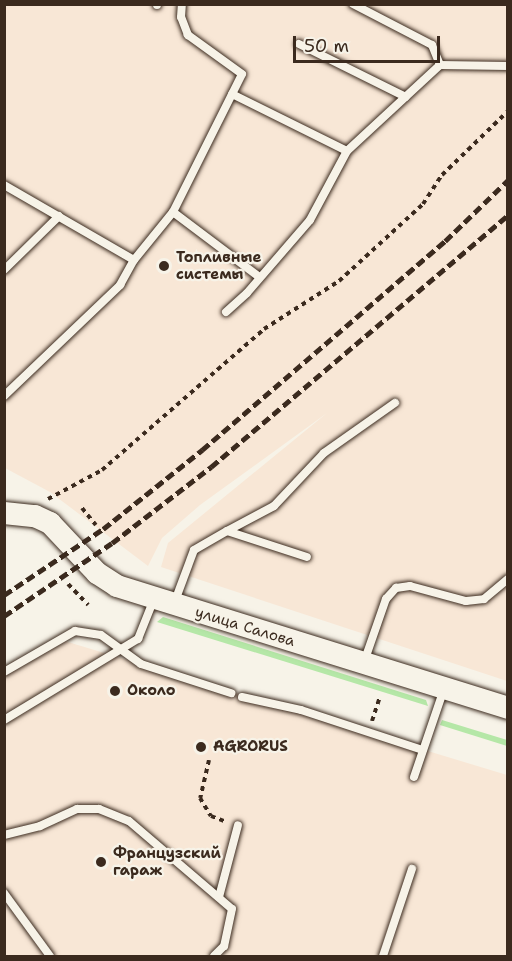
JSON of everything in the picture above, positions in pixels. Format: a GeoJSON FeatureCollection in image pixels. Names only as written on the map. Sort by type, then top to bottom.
{"type":"FeatureCollection","features":[{"type":"Feature","properties":{"kind":"street","name":"улица Салова"},"geometry":{"type":"LineString","coordinates":[[4,513],[35,516],[50,523],[97,573],[117,586],[507,708]]}},
{"type":"Feature","properties":{"kind":"lane"},"geometry":{"type":"LineString","coordinates":[[4,396],[120,285],[134,260],[172,212],[242,74],[188,35],[181,17],[182,4]]}},
{"type":"Feature","properties":{"kind":"lane"},"geometry":{"type":"LineString","coordinates":[[352,4],[432,45],[440,65]]}},
{"type":"Feature","properties":{"kind":"lane"},"geometry":{"type":"LineString","coordinates":[[299,44],[406,97]]}},
{"type":"Feature","properties":{"kind":"lane"},"geometry":{"type":"LineString","coordinates":[[226,312],[310,220],[347,151],[440,65],[507,66]]}},
{"type":"Feature","properties":{"kind":"lane"},"geometry":{"type":"LineString","coordinates":[[232,94],[347,151]]}},
{"type":"Feature","properties":{"kind":"lane"},"geometry":{"type":"LineString","coordinates":[[4,185],[134,260]]}},
{"type":"Feature","properties":{"kind":"lane"},"geometry":{"type":"LineString","coordinates":[[172,212],[258,276]]}},
{"type":"Feature","properties":{"kind":"lane"},"geometry":{"type":"LineString","coordinates":[[4,270],[59,216]]}},
{"type":"Feature","properties":{"kind":"lane"},"geometry":{"type":"LineString","coordinates":[[4,720],[138,639],[164,602],[194,550],[274,506],[324,453],[395,403]]}},
{"type":"Feature","properties":{"kind":"lane"},"geometry":{"type":"LineString","coordinates":[[228,531],[307,557]]}},
{"type":"Feature","properties":{"kind":"lane"},"geometry":{"type":"LineString","coordinates":[[363,664],[386,599],[396,588],[411,586],[466,601],[484,599],[507,579]]}},
{"type":"Feature","properties":{"kind":"lane"},"geometry":{"type":"LineString","coordinates":[[4,672],[75,630],[101,635],[141,664],[231,693]]}},
{"type":"Feature","properties":{"kind":"lane"},"geometry":{"type":"LineString","coordinates":[[414,777],[444,688]]}},
{"type":"Feature","properties":{"kind":"lane"},"geometry":{"type":"LineString","coordinates":[[242,697],[301,710],[423,750]]}},
{"type":"Feature","properties":{"kind":"lane"},"geometry":{"type":"LineString","coordinates":[[4,835],[40,826],[77,809],[99,809],[129,821],[232,909],[224,946],[214,957]]}},
{"type":"Feature","properties":{"kind":"lane"},"geometry":{"type":"LineString","coordinates":[[219,897],[238,825]]}},
{"type":"Feature","properties":{"kind":"lane"},"geometry":{"type":"LineString","coordinates":[[383,957],[412,869]]}},
{"type":"Feature","properties":{"kind":"lane"},"geometry":{"type":"LineString","coordinates":[[4,893],[51,957]]}},
{"type":"Feature","properties":{"kind":"path"},"geometry":{"type":"LineString","coordinates":[[47,499],[102,470],[264,329],[339,281],[423,204],[442,175],[507,111]]}},
{"type":"Feature","properties":{"kind":"path"},"geometry":{"type":"LineString","coordinates":[[82,508],[96,525]]}},
{"type":"Feature","properties":{"kind":"path"},"geometry":{"type":"LineString","coordinates":[[68,584],[88,605]]}},
{"type":"Feature","properties":{"kind":"path"},"geometry":{"type":"LineString","coordinates":[[368,732],[380,696]]}},
{"type":"Feature","properties":{"kind":"path"},"geometry":{"type":"LineString","coordinates":[[209,760],[201,798],[211,816],[238,825]]}},
{"type":"Feature","properties":{"kind":"shaded area"},"geometry":{"type":"Polygon","coordinates":[[[4,5],[507,5],[507,681],[161,567],[168,543],[327,413],[200,505],[162,538],[148,566],[50,492],[5,468],[4,5]]]}},
{"type":"Feature","properties":{"kind":"shaded area"},"geometry":{"type":"Polygon","coordinates":[[[58,639],[507,775],[507,956],[5,956],[5,666],[58,639]]]}},
{"type":"Feature","properties":{"kind":"green space"},"geometry":{"type":"Polygon","coordinates":[[[163,617],[426,700],[428,706],[157,622],[163,617]]]}},
{"type":"Feature","properties":{"kind":"green space"},"geometry":{"type":"Polygon","coordinates":[[[442,720],[507,740],[507,746],[440,725],[442,720]]]}},
{"type":"Feature","properties":{"kind":"railway"},"geometry":{"type":"LineString","coordinates":[[4,595],[103,529],[202,450],[445,241],[508,180]]}},
{"type":"Feature","properties":{"kind":"railway"},"geometry":{"type":"LineString","coordinates":[[4,616],[112,543],[211,467],[508,215]]}},
{"type":"Feature","properties":{"kind":"place","name":"Топливные системы"},"geometry":{"type":"Point","coordinates":[164,266]}},
{"type":"Feature","properties":{"kind":"place","name":"Около"},"geometry":{"type":"Point","coordinates":[115,691]}},
{"type":"Feature","properties":{"kind":"place","name":"AGRORUS"},"geometry":{"type":"Point","coordinates":[201,747]}},
{"type":"Feature","properties":{"kind":"place","name":"Французский гараж"},"geometry":{"type":"Point","coordinates":[101,862]}}]}
